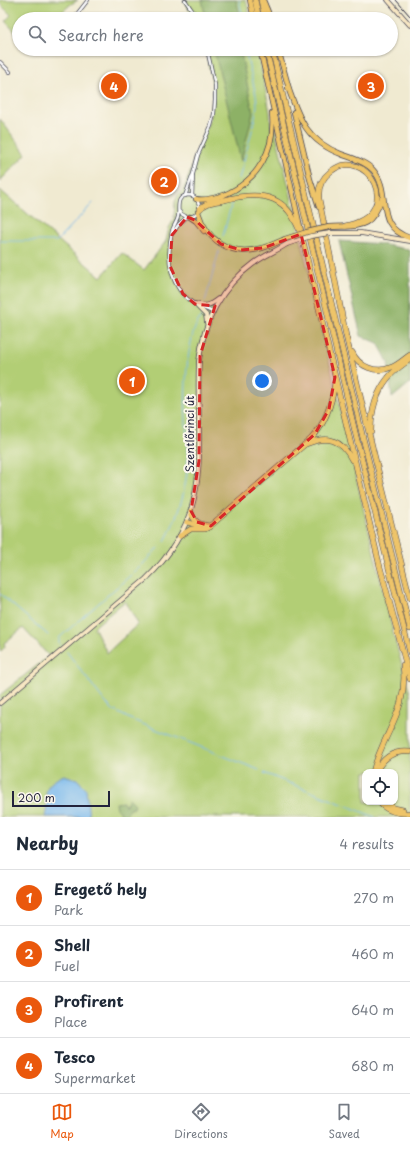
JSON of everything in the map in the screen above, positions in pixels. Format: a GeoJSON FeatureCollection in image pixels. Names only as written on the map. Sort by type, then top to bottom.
{"type":"FeatureCollection","features":[{"type":"Feature","properties":{"kind":"highway"},"geometry":{"type":"LineString","coordinates":[[255,0],[258,12]]}},
{"type":"Feature","properties":{"kind":"highway"},"geometry":{"type":"LineString","coordinates":[[262,0],[264,12]]}},
{"type":"Feature","properties":{"kind":"highway"},"geometry":{"type":"LineString","coordinates":[[268,56],[356,436],[410,653]]}},
{"type":"Feature","properties":{"kind":"highway"},"geometry":{"type":"LineString","coordinates":[[274,56],[362,434],[410,629]]}},
{"type":"Feature","properties":{"kind":"highway"},"geometry":{"type":"LineString","coordinates":[[346,226],[357,224],[364,220],[372,211],[376,202],[377,191],[373,180],[365,171],[354,166],[346,165],[337,167],[329,172],[322,180],[319,189],[319,196],[346,336],[410,598]]}},
{"type":"Feature","properties":{"kind":"highway"},"geometry":{"type":"LineString","coordinates":[[198,211],[202,206],[207,204],[241,196],[255,195],[267,197],[280,204],[291,214],[298,226],[303,241],[395,625],[410,679]]}},
{"type":"Feature","properties":{"kind":"highway"},"geometry":{"type":"LineString","coordinates":[[346,336],[355,357],[362,365],[370,368],[378,370],[391,368],[410,355]]}},
{"type":"Feature","properties":{"kind":"highway"},"geometry":{"type":"LineString","coordinates":[[373,450],[371,418],[377,396],[388,378],[410,359]]}},
{"type":"Feature","properties":{"kind":"highway"},"geometry":{"type":"LineString","coordinates":[[180,536],[190,530],[205,529],[211,526],[304,446],[315,434],[327,416],[332,401],[335,377]]}},
{"type":"Feature","properties":{"kind":"highway"},"geometry":{"type":"LineString","coordinates":[[304,446],[313,441],[324,439],[336,442],[346,449],[357,471]]}},
{"type":"Feature","properties":{"kind":"highway"},"geometry":{"type":"LineString","coordinates":[[191,511],[197,522],[202,525],[211,526]]}},
{"type":"Feature","properties":{"kind":"highway"},"geometry":{"type":"LineString","coordinates":[[187,522],[200,527],[211,526]]}},
{"type":"Feature","properties":{"kind":"highway"},"geometry":{"type":"LineString","coordinates":[[187,522],[190,527],[194,529]]}},
{"type":"Feature","properties":{"kind":"highway"},"geometry":{"type":"LineString","coordinates":[[374,769],[376,760],[397,715],[402,697],[404,672],[395,625]]}},
{"type":"Feature","properties":{"kind":"highway"},"geometry":{"type":"LineString","coordinates":[[378,769],[382,761],[390,755],[399,752],[410,752]]}},
{"type":"Feature","properties":{"kind":"highway"},"geometry":{"type":"LineString","coordinates":[[382,805],[390,811],[400,813],[410,812]]}},
{"type":"Feature","properties":{"kind":"highway"},"geometry":{"type":"LineString","coordinates":[[389,805],[398,810],[410,812]]}},
{"type":"Feature","properties":{"kind":"main road"},"geometry":{"type":"LineString","coordinates":[[250,0],[253,12]]}},
{"type":"Feature","properties":{"kind":"main road"},"geometry":{"type":"LineString","coordinates":[[262,0],[268,12]]}},
{"type":"Feature","properties":{"kind":"main road"},"geometry":{"type":"LineString","coordinates":[[388,0],[410,25]]}},
{"type":"Feature","properties":{"kind":"main road"},"geometry":{"type":"LineString","coordinates":[[262,56],[303,241]]}},
{"type":"Feature","properties":{"kind":"main road"},"geometry":{"type":"LineString","coordinates":[[280,56],[310,179],[323,222]]}},
{"type":"Feature","properties":{"kind":"main road"},"geometry":{"type":"LineString","coordinates":[[288,87],[298,114],[314,138],[328,148],[363,163],[373,170],[380,182],[387,218],[390,225],[410,239]]}},
{"type":"Feature","properties":{"kind":"main road"},"geometry":{"type":"LineString","coordinates":[[194,197],[206,200],[227,193],[247,181],[259,167],[267,154],[272,134],[273,119],[270,95]]}},
{"type":"Feature","properties":{"kind":"main road"},"geometry":{"type":"LineString","coordinates":[[198,211],[201,221],[218,242],[232,249],[243,251],[257,250],[286,242],[302,233],[329,227],[358,226],[365,223],[371,219],[379,208],[383,196]]}},
{"type":"Feature","properties":{"kind":"main road"},"geometry":{"type":"LineString","coordinates":[[188,217],[196,221],[205,232],[210,234]]}},
{"type":"Feature","properties":{"kind":"main road","name":"Szentlőrinci út"},"geometry":{"type":"LineString","coordinates":[[0,703],[146,579],[163,562],[180,536],[191,511],[198,482],[200,460],[199,361],[201,346],[212,312],[220,298],[233,282],[260,259],[286,242],[330,233],[361,233],[410,239]]}},
{"type":"Feature","properties":{"kind":"main road"},"geometry":{"type":"LineString","coordinates":[[195,304],[208,306],[220,298]]}},
{"type":"Feature","properties":{"kind":"main road"},"geometry":{"type":"LineString","coordinates":[[195,304],[206,315],[207,325]]}},
{"type":"Feature","properties":{"kind":"street"},"geometry":{"type":"LineString","coordinates":[[78,12],[88,0]]}},
{"type":"Feature","properties":{"kind":"street"},"geometry":{"type":"LineString","coordinates":[[185,0],[193,12]]}},
{"type":"Feature","properties":{"kind":"street"},"geometry":{"type":"LineString","coordinates":[[209,56],[215,85],[215,108],[211,126],[198,155],[185,196],[181,198],[179,202],[178,218],[172,231],[169,263],[172,274],[181,291],[189,300],[212,312]]}},
{"type":"Feature","properties":{"kind":"street"},"geometry":{"type":"LineString","coordinates":[[0,62],[10,72]]}},
{"type":"Feature","properties":{"kind":"street"},"geometry":{"type":"LineString","coordinates":[[172,235],[180,222],[195,215],[198,211],[199,204],[194,197],[193,174]]}},
{"type":"Feature","properties":{"kind":"street"},"geometry":{"type":"LineString","coordinates":[[185,196],[194,197]]}},
{"type":"Feature","properties":{"kind":"street"},"geometry":{"type":"LineString","coordinates":[[179,211],[188,217]]}},
{"type":"Feature","properties":{"kind":"highlighted area"},"geometry":{"type":"Polygon","coordinates":[[[187,217],[195,220],[221,244],[241,250],[263,248],[301,234],[335,377],[329,409],[315,434],[211,526],[197,522],[191,511],[199,461],[200,356],[215,306],[195,304],[183,294],[170,266],[172,235],[187,217]]]}},
{"type":"Feature","properties":{"kind":"green space"},"geometry":{"type":"Polygon","coordinates":[[[0,0],[78,0],[62,12],[12,12],[12,28],[5,21],[11,15],[0,4],[0,0]]]}},
{"type":"Feature","properties":{"kind":"green space"},"geometry":{"type":"Polygon","coordinates":[[[183,0],[246,0],[249,12],[191,12],[183,0]]]}},
{"type":"Feature","properties":{"kind":"green space"},"geometry":{"type":"Polygon","coordinates":[[[202,0],[236,0],[239,11],[239,12],[205,12],[202,0]]]}},
{"type":"Feature","properties":{"kind":"green space"},"geometry":{"type":"Polygon","coordinates":[[[207,56],[258,56],[270,112],[271,130],[275,130],[364,511],[395,640],[410,694],[410,817],[0,817],[0,695],[49,656],[23,628],[4,643],[5,647],[0,652],[0,190],[101,277],[122,253],[144,270],[166,241],[169,228],[174,219],[175,202],[178,195],[182,192],[190,173],[194,158],[211,116],[213,90],[207,56]],[[125,601],[94,627],[107,653],[138,624],[125,601]]]}},
{"type":"Feature","properties":{"kind":"green space"},"geometry":{"type":"Polygon","coordinates":[[[216,56],[241,56],[253,113],[241,161],[216,56]]]}},
{"type":"Feature","properties":{"kind":"green space"},"geometry":{"type":"Polygon","coordinates":[[[0,119],[26,154],[0,181],[0,119]]]}},
{"type":"Feature","properties":{"kind":"green space"},"geometry":{"type":"Polygon","coordinates":[[[339,241],[381,244],[410,250],[410,383],[392,398],[388,362],[378,343],[361,336],[339,241]]]}},
{"type":"Feature","properties":{"kind":"green space"},"geometry":{"type":"Polygon","coordinates":[[[129,798],[135,804],[134,808],[130,809],[126,815],[122,815],[117,809],[116,803],[123,802],[124,805],[126,805],[129,798]]]}},
{"type":"Feature","properties":{"kind":"water"},"geometry":{"type":"Polygon","coordinates":[[[64,775],[77,779],[86,789],[89,817],[45,817],[47,788],[55,780],[64,775]]]}},
{"type":"Feature","properties":{"kind":"waterway"},"geometry":{"type":"LineString","coordinates":[[239,0],[242,12]]}},
{"type":"Feature","properties":{"kind":"waterway"},"geometry":{"type":"LineString","coordinates":[[239,179],[254,123],[257,105],[247,56]]}},
{"type":"Feature","properties":{"kind":"waterway"},"geometry":{"type":"LineString","coordinates":[[223,236],[232,202]]}},
{"type":"Feature","properties":{"kind":"waterway"},"geometry":{"type":"LineString","coordinates":[[0,241],[57,241],[93,203]]}},
{"type":"Feature","properties":{"kind":"waterway"},"geometry":{"type":"LineString","coordinates":[[205,302],[219,251]]}},
{"type":"Feature","properties":{"kind":"waterway"},"geometry":{"type":"LineString","coordinates":[[165,541],[178,512],[186,482],[188,456],[186,424],[187,373],[189,352],[193,335],[201,317]]}},
{"type":"Feature","properties":{"kind":"waterway"},"geometry":{"type":"LineString","coordinates":[[61,645],[59,643],[59,638],[140,567],[159,547]]}},
{"type":"Feature","properties":{"kind":"waterway"},"geometry":{"type":"LineString","coordinates":[[0,594],[48,635]]}},
{"type":"Feature","properties":{"kind":"waterway"},"geometry":{"type":"LineString","coordinates":[[67,652],[105,702],[113,710],[130,719],[259,770]]}},
{"type":"Feature","properties":{"kind":"waterway"},"geometry":{"type":"LineString","coordinates":[[264,773],[375,817]]}},
{"type":"Feature","properties":{"kind":"railway"},"geometry":{"type":"LineString","coordinates":[[396,0],[410,16]]}},
{"type":"Feature","properties":{"kind":"place","name":"Tesco"},"geometry":{"type":"Point","coordinates":[114,86]}},
{"type":"Feature","properties":{"kind":"place","name":"Profirent"},"geometry":{"type":"Point","coordinates":[371,86]}},
{"type":"Feature","properties":{"kind":"place","name":"Shell"},"geometry":{"type":"Point","coordinates":[164,181]}},
{"type":"Feature","properties":{"kind":"place","name":"Eregető hely"},"geometry":{"type":"Point","coordinates":[132,381]}}]}
